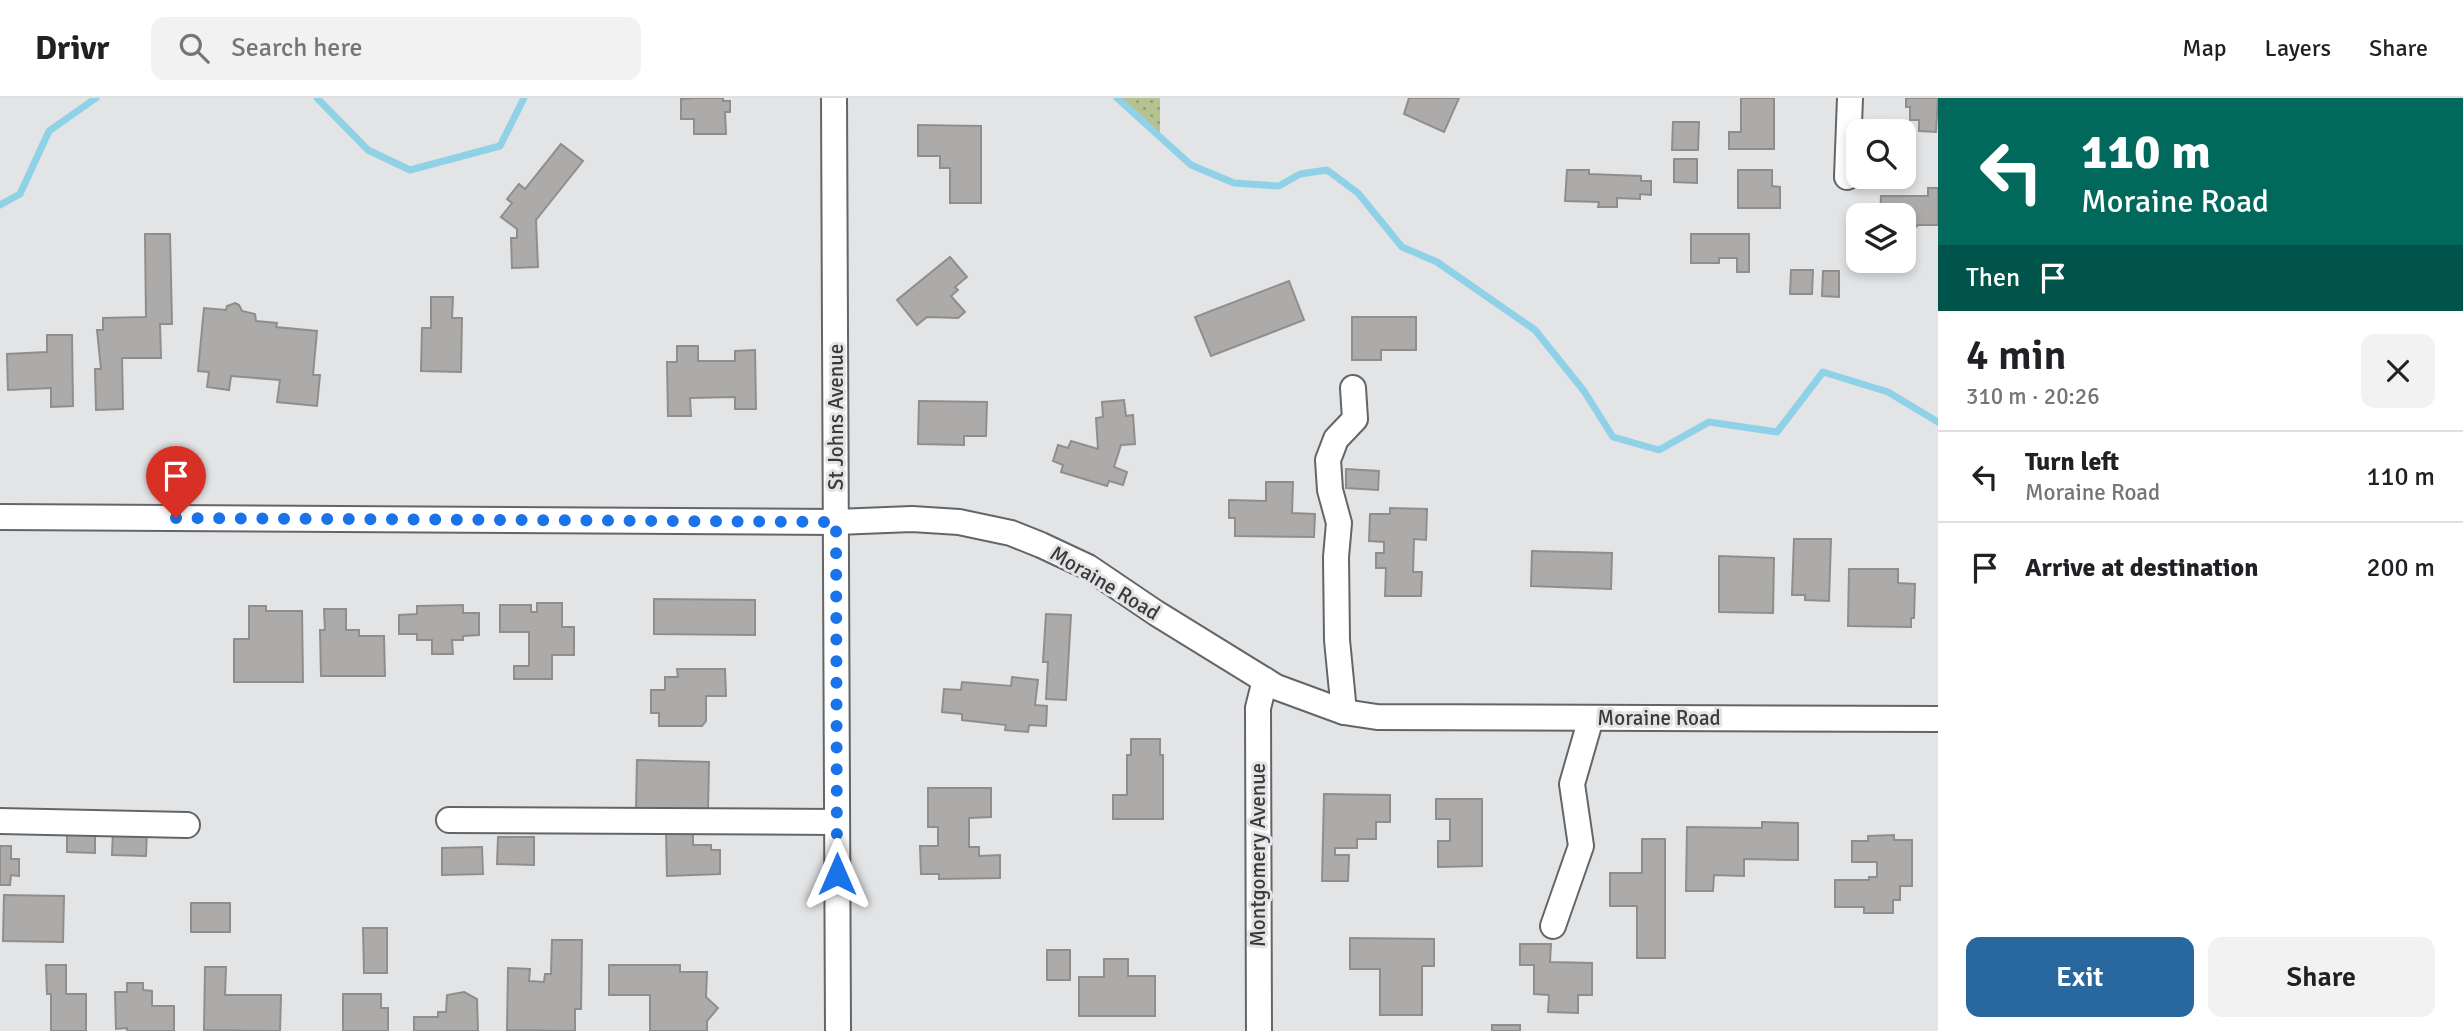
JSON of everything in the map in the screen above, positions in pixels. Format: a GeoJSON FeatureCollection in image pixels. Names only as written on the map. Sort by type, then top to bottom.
{"type":"FeatureCollection","features":[{"type":"Feature","properties":{"kind":"street","name":"St Johns Avenue"},"geometry":{"type":"LineString","coordinates":[[834,98],[838,1031]]}},
{"type":"Feature","properties":{"kind":"street"},"geometry":{"type":"LineString","coordinates":[[1849,119],[1850,98]]}},
{"type":"Feature","properties":{"kind":"street"},"geometry":{"type":"LineString","coordinates":[[1344,712],[1337,640],[1336,557],[1339,523],[1330,490],[1328,460],[1336,439],[1355,419],[1353,388]]}},
{"type":"Feature","properties":{"kind":"street","name":"Moraine Road"},"geometry":{"type":"LineString","coordinates":[[0,517],[959,522],[1011,533],[1088,567],[1276,687],[1344,712],[1377,717],[1938,719]]}},
{"type":"Feature","properties":{"kind":"street","name":"Montgomery Avenue"},"geometry":{"type":"LineString","coordinates":[[1259,1031],[1258,708],[1265,680]]}},
{"type":"Feature","properties":{"kind":"street"},"geometry":{"type":"LineString","coordinates":[[1553,926],[1581,846],[1572,785],[1591,718]]}},
{"type":"Feature","properties":{"kind":"street"},"geometry":{"type":"LineString","coordinates":[[449,820],[837,822]]}},
{"type":"Feature","properties":{"kind":"street"},"geometry":{"type":"LineString","coordinates":[[0,821],[187,825]]}},
{"type":"Feature","properties":{"kind":"green space"},"geometry":{"type":"Polygon","coordinates":[[[1120,98],[1160,98],[1160,136],[1120,98]]]}},
{"type":"Feature","properties":{"kind":"building"},"geometry":{"type":"Polygon","coordinates":[[[723,98],[723,101],[730,101],[730,112],[725,112],[726,134],[694,134],[694,119],[681,119],[681,99],[723,98]]]}},
{"type":"Feature","properties":{"kind":"building"},"geometry":{"type":"Polygon","coordinates":[[[1409,98],[1459,98],[1444,132],[1404,114],[1409,98]]]}},
{"type":"Feature","properties":{"kind":"building"},"geometry":{"type":"Polygon","coordinates":[[[1741,98],[1774,98],[1774,149],[1729,149],[1729,132],[1741,132],[1741,98]]]}},
{"type":"Feature","properties":{"kind":"building"},"geometry":{"type":"Polygon","coordinates":[[[1906,98],[1938,98],[1936,132],[1919,131],[1919,120],[1910,119],[1910,107],[1906,107],[1906,98]]]}},
{"type":"Feature","properties":{"kind":"building"},"geometry":{"type":"Polygon","coordinates":[[[1673,122],[1699,122],[1698,150],[1672,150],[1673,122]]]}},
{"type":"Feature","properties":{"kind":"building"},"geometry":{"type":"Polygon","coordinates":[[[918,125],[981,126],[981,203],[950,203],[950,168],[940,168],[940,156],[918,156],[918,125]]]}},
{"type":"Feature","properties":{"kind":"building"},"geometry":{"type":"Polygon","coordinates":[[[561,144],[583,161],[536,220],[538,267],[512,268],[511,238],[517,238],[517,229],[501,217],[512,203],[507,199],[519,184],[525,189],[561,144]]]}},
{"type":"Feature","properties":{"kind":"building"},"geometry":{"type":"Polygon","coordinates":[[[1674,159],[1697,159],[1697,183],[1674,182],[1674,159]]]}},
{"type":"Feature","properties":{"kind":"building"},"geometry":{"type":"Polygon","coordinates":[[[1567,170],[1589,170],[1589,174],[1641,176],[1641,181],[1651,181],[1651,195],[1640,194],[1640,199],[1617,198],[1617,207],[1598,207],[1599,202],[1565,201],[1567,170]]]}},
{"type":"Feature","properties":{"kind":"building"},"geometry":{"type":"Polygon","coordinates":[[[1738,170],[1772,170],[1772,186],[1780,187],[1780,208],[1738,208],[1738,170]]]}},
{"type":"Feature","properties":{"kind":"building"},"geometry":{"type":"Polygon","coordinates":[[[1928,188],[1938,188],[1938,225],[1916,227],[1916,203],[1881,203],[1881,196],[1928,196],[1928,188]]]}},
{"type":"Feature","properties":{"kind":"building"},"geometry":{"type":"Polygon","coordinates":[[[145,234],[170,234],[172,324],[160,324],[161,358],[122,358],[123,409],[96,410],[95,369],[101,369],[97,330],[103,330],[103,318],[146,317],[145,234]]]}},
{"type":"Feature","properties":{"kind":"building"},"geometry":{"type":"Polygon","coordinates":[[[1691,234],[1749,234],[1749,272],[1737,272],[1737,258],[1719,258],[1719,263],[1691,263],[1691,234]]]}},
{"type":"Feature","properties":{"kind":"building"},"geometry":{"type":"Polygon","coordinates":[[[950,257],[967,277],[955,287],[958,290],[951,296],[965,312],[958,318],[927,317],[917,325],[897,300],[950,257]]]}},
{"type":"Feature","properties":{"kind":"building"},"geometry":{"type":"Polygon","coordinates":[[[1791,270],[1813,270],[1812,294],[1790,294],[1791,270]]]}},
{"type":"Feature","properties":{"kind":"building"},"geometry":{"type":"Polygon","coordinates":[[[1823,271],[1839,271],[1839,297],[1822,296],[1823,271]]]}},
{"type":"Feature","properties":{"kind":"building"},"geometry":{"type":"Polygon","coordinates":[[[1289,281],[1304,320],[1211,356],[1195,317],[1289,281]]]}},
{"type":"Feature","properties":{"kind":"building"},"geometry":{"type":"Polygon","coordinates":[[[431,297],[453,297],[452,318],[462,318],[461,372],[421,371],[422,328],[431,328],[431,297]]]}},
{"type":"Feature","properties":{"kind":"building"},"geometry":{"type":"Polygon","coordinates":[[[235,303],[242,311],[255,314],[256,321],[277,323],[276,327],[317,331],[313,375],[320,375],[317,406],[277,402],[280,380],[231,376],[229,390],[207,387],[209,372],[198,371],[204,308],[226,310],[227,306],[235,303]]]}},
{"type":"Feature","properties":{"kind":"building"},"geometry":{"type":"Polygon","coordinates":[[[1352,317],[1416,317],[1416,350],[1381,350],[1381,360],[1352,360],[1352,317]]]}},
{"type":"Feature","properties":{"kind":"building"},"geometry":{"type":"Polygon","coordinates":[[[47,335],[72,335],[73,406],[51,407],[51,388],[8,390],[7,354],[47,352],[47,335]]]}},
{"type":"Feature","properties":{"kind":"building"},"geometry":{"type":"Polygon","coordinates":[[[677,346],[698,346],[698,361],[735,361],[735,351],[755,350],[756,409],[735,409],[735,397],[690,398],[691,416],[668,416],[667,362],[677,362],[677,346]]]}},
{"type":"Feature","properties":{"kind":"building"},"geometry":{"type":"Polygon","coordinates":[[[1124,400],[1126,416],[1133,415],[1135,444],[1121,445],[1114,467],[1127,472],[1123,485],[1109,481],[1107,486],[1061,472],[1063,465],[1053,461],[1058,445],[1068,448],[1071,441],[1098,449],[1096,418],[1103,417],[1102,402],[1124,400]]]}},
{"type":"Feature","properties":{"kind":"building"},"geometry":{"type":"Polygon","coordinates":[[[919,401],[987,402],[986,436],[964,436],[964,445],[918,444],[919,401]]]}},
{"type":"Feature","properties":{"kind":"building"},"geometry":{"type":"Polygon","coordinates":[[[1346,469],[1379,471],[1378,490],[1346,488],[1346,469]]]}},
{"type":"Feature","properties":{"kind":"building"},"geometry":{"type":"Polygon","coordinates":[[[1266,482],[1293,482],[1292,513],[1315,514],[1314,537],[1235,536],[1235,518],[1229,518],[1229,500],[1266,501],[1266,482]]]}},
{"type":"Feature","properties":{"kind":"building"},"geometry":{"type":"Polygon","coordinates":[[[1390,508],[1427,509],[1426,540],[1414,539],[1413,572],[1422,572],[1421,596],[1385,596],[1386,568],[1376,568],[1376,553],[1384,553],[1384,542],[1369,541],[1370,514],[1390,514],[1390,508]]]}},
{"type":"Feature","properties":{"kind":"building"},"geometry":{"type":"Polygon","coordinates":[[[1794,539],[1831,539],[1829,601],[1805,600],[1805,595],[1792,595],[1794,539]]]}},
{"type":"Feature","properties":{"kind":"building"},"geometry":{"type":"Polygon","coordinates":[[[1532,551],[1612,553],[1611,589],[1531,586],[1532,551]]]}},
{"type":"Feature","properties":{"kind":"building"},"geometry":{"type":"Polygon","coordinates":[[[1719,556],[1774,558],[1773,613],[1719,612],[1719,556]]]}},
{"type":"Feature","properties":{"kind":"building"},"geometry":{"type":"Polygon","coordinates":[[[1849,569],[1898,569],[1898,583],[1915,584],[1914,618],[1911,618],[1911,627],[1848,626],[1849,569]]]}},
{"type":"Feature","properties":{"kind":"building"},"geometry":{"type":"Polygon","coordinates":[[[654,599],[755,600],[755,635],[654,634],[654,599]]]}},
{"type":"Feature","properties":{"kind":"building"},"geometry":{"type":"Polygon","coordinates":[[[537,603],[562,603],[562,627],[574,627],[574,655],[552,655],[552,679],[514,679],[514,666],[529,666],[529,632],[500,632],[500,605],[531,605],[531,612],[537,612],[537,603]]]}},
{"type":"Feature","properties":{"kind":"building"},"geometry":{"type":"Polygon","coordinates":[[[463,605],[463,613],[479,613],[479,635],[452,640],[453,654],[432,654],[432,640],[417,640],[417,634],[399,634],[399,615],[417,614],[417,606],[463,605]]]}},
{"type":"Feature","properties":{"kind":"building"},"geometry":{"type":"Polygon","coordinates":[[[249,606],[266,606],[266,611],[302,611],[303,682],[234,682],[234,639],[249,639],[249,606]]]}},
{"type":"Feature","properties":{"kind":"building"},"geometry":{"type":"Polygon","coordinates":[[[324,609],[346,609],[346,630],[359,630],[359,636],[384,636],[385,676],[321,676],[320,630],[325,630],[324,609]]]}},
{"type":"Feature","properties":{"kind":"building"},"geometry":{"type":"Polygon","coordinates":[[[1046,614],[1071,615],[1066,700],[1046,699],[1048,662],[1043,662],[1046,614]]]}},
{"type":"Feature","properties":{"kind":"building"},"geometry":{"type":"Polygon","coordinates":[[[677,669],[725,669],[726,696],[706,696],[706,721],[702,726],[659,726],[659,713],[651,713],[651,690],[665,690],[665,677],[678,677],[677,669]]]}},
{"type":"Feature","properties":{"kind":"building"},"geometry":{"type":"Polygon","coordinates":[[[1012,677],[1038,680],[1035,705],[1047,706],[1046,726],[1029,725],[1028,732],[1005,730],[1006,725],[962,720],[962,714],[942,712],[944,689],[961,690],[962,682],[1011,686],[1012,677]]]}},
{"type":"Feature","properties":{"kind":"building"},"geometry":{"type":"Polygon","coordinates":[[[1131,739],[1160,739],[1160,755],[1163,755],[1163,819],[1113,819],[1113,795],[1127,795],[1127,755],[1131,755],[1131,739]]]}},
{"type":"Feature","properties":{"kind":"building"},"geometry":{"type":"Polygon","coordinates":[[[637,760],[709,762],[708,810],[636,809],[637,760]]]}},
{"type":"Feature","properties":{"kind":"building"},"geometry":{"type":"Polygon","coordinates":[[[928,788],[991,788],[991,817],[969,818],[969,847],[979,847],[979,856],[1000,855],[1000,878],[939,879],[939,874],[921,874],[920,846],[938,846],[938,827],[928,827],[928,788]]]}},
{"type":"Feature","properties":{"kind":"building"},"geometry":{"type":"Polygon","coordinates":[[[1324,794],[1390,795],[1390,822],[1376,822],[1376,839],[1357,839],[1357,848],[1335,848],[1335,855],[1349,855],[1348,881],[1322,881],[1324,794]]]}},
{"type":"Feature","properties":{"kind":"building"},"geometry":{"type":"Polygon","coordinates":[[[1436,799],[1482,799],[1482,866],[1438,867],[1438,841],[1450,841],[1450,819],[1436,819],[1436,799]]]}},
{"type":"Feature","properties":{"kind":"building"},"geometry":{"type":"Polygon","coordinates":[[[1762,822],[1798,823],[1798,860],[1744,859],[1744,876],[1714,875],[1713,891],[1686,891],[1687,827],[1762,828],[1762,822]]]}},
{"type":"Feature","properties":{"kind":"building"},"geometry":{"type":"Polygon","coordinates":[[[67,830],[95,831],[95,853],[67,852],[67,830]]]}},
{"type":"Feature","properties":{"kind":"building"},"geometry":{"type":"Polygon","coordinates":[[[113,830],[147,830],[146,856],[112,855],[113,830]]]}},
{"type":"Feature","properties":{"kind":"building"},"geometry":{"type":"Polygon","coordinates":[[[693,832],[693,845],[711,845],[711,850],[720,850],[720,874],[667,876],[666,833],[693,832]]]}},
{"type":"Feature","properties":{"kind":"building"},"geometry":{"type":"Polygon","coordinates":[[[1894,835],[1894,840],[1912,840],[1912,886],[1900,886],[1900,900],[1893,900],[1893,913],[1864,913],[1864,907],[1835,907],[1835,880],[1869,880],[1869,877],[1877,877],[1877,862],[1852,862],[1852,841],[1868,841],[1868,836],[1894,835]]]}},
{"type":"Feature","properties":{"kind":"building"},"geometry":{"type":"Polygon","coordinates":[[[498,837],[534,837],[534,865],[497,864],[498,837]]]}},
{"type":"Feature","properties":{"kind":"building"},"geometry":{"type":"Polygon","coordinates":[[[1642,839],[1665,839],[1665,958],[1637,958],[1637,906],[1610,906],[1610,873],[1642,873],[1642,839]]]}},
{"type":"Feature","properties":{"kind":"building"},"geometry":{"type":"Polygon","coordinates":[[[0,846],[11,846],[11,859],[19,859],[19,876],[11,875],[10,885],[0,885],[0,846]]]}},
{"type":"Feature","properties":{"kind":"building"},"geometry":{"type":"Polygon","coordinates":[[[482,847],[483,874],[442,875],[442,848],[482,847]]]}},
{"type":"Feature","properties":{"kind":"building"},"geometry":{"type":"Polygon","coordinates":[[[4,895],[64,896],[63,942],[3,941],[4,895]]]}},
{"type":"Feature","properties":{"kind":"building"},"geometry":{"type":"Polygon","coordinates":[[[191,903],[230,903],[230,932],[191,932],[191,903]]]}},
{"type":"Feature","properties":{"kind":"building"},"geometry":{"type":"Polygon","coordinates":[[[363,928],[387,928],[387,973],[364,973],[363,928]]]}},
{"type":"Feature","properties":{"kind":"building"},"geometry":{"type":"Polygon","coordinates":[[[1350,938],[1434,939],[1434,966],[1422,966],[1422,1015],[1380,1015],[1380,969],[1350,969],[1350,938]]]}},
{"type":"Feature","properties":{"kind":"building"},"geometry":{"type":"Polygon","coordinates":[[[552,940],[582,940],[581,1009],[575,1009],[575,1031],[507,1030],[508,968],[530,969],[529,981],[544,982],[545,974],[551,974],[552,940]]]}},
{"type":"Feature","properties":{"kind":"building"},"geometry":{"type":"Polygon","coordinates":[[[1520,944],[1551,944],[1550,962],[1592,963],[1592,995],[1578,995],[1578,1013],[1548,1012],[1549,995],[1534,994],[1534,965],[1520,965],[1520,944]]]}},
{"type":"Feature","properties":{"kind":"building"},"geometry":{"type":"Polygon","coordinates":[[[1047,950],[1070,950],[1070,980],[1047,980],[1047,950]]]}},
{"type":"Feature","properties":{"kind":"building"},"geometry":{"type":"Polygon","coordinates":[[[1104,959],[1128,959],[1128,976],[1155,976],[1155,1016],[1079,1016],[1079,977],[1104,977],[1104,959]]]}},
{"type":"Feature","properties":{"kind":"building"},"geometry":{"type":"Polygon","coordinates":[[[46,965],[66,965],[66,994],[86,994],[86,1031],[51,1031],[51,994],[47,994],[46,965]]]}},
{"type":"Feature","properties":{"kind":"building"},"geometry":{"type":"Polygon","coordinates":[[[609,965],[680,965],[680,972],[707,972],[706,997],[718,1008],[707,1021],[707,1031],[650,1031],[650,995],[609,995],[609,965]]]}},
{"type":"Feature","properties":{"kind":"building"},"geometry":{"type":"Polygon","coordinates":[[[205,967],[226,967],[225,995],[281,995],[280,1031],[204,1030],[205,967]]]}},
{"type":"Feature","properties":{"kind":"building"},"geometry":{"type":"Polygon","coordinates":[[[127,983],[143,983],[143,990],[152,991],[152,1006],[174,1006],[174,1031],[116,1029],[115,992],[127,992],[127,983]]]}},
{"type":"Feature","properties":{"kind":"building"},"geometry":{"type":"Polygon","coordinates":[[[464,992],[477,999],[478,1031],[414,1031],[414,1017],[438,1017],[438,1012],[446,1012],[447,995],[464,992]]]}},
{"type":"Feature","properties":{"kind":"building"},"geometry":{"type":"Polygon","coordinates":[[[343,994],[381,994],[381,1008],[388,1008],[388,1031],[343,1031],[343,994]]]}},
{"type":"Feature","properties":{"kind":"building"},"geometry":{"type":"Polygon","coordinates":[[[1492,1025],[1520,1025],[1520,1031],[1492,1031],[1492,1025]]]}},
{"type":"Feature","properties":{"kind":"waterway"},"geometry":{"type":"LineString","coordinates":[[0,205],[20,194],[49,131],[96,98]]}},
{"type":"Feature","properties":{"kind":"waterway"},"geometry":{"type":"LineString","coordinates":[[317,98],[368,150],[410,170],[500,146],[524,98]]}},
{"type":"Feature","properties":{"kind":"waterway"},"geometry":{"type":"LineString","coordinates":[[1117,98],[1191,165],[1234,183],[1279,186],[1300,174],[1327,170],[1358,193],[1402,247],[1437,262],[1535,330],[1584,391],[1613,437],[1659,450],[1709,422],[1777,432],[1823,372],[1888,392],[1938,422]]}},
{"type":"Feature","properties":{"kind":"route"},"geometry":{"type":"LineString","coordinates":[[176,518],[836,522],[837,874]]}}]}
